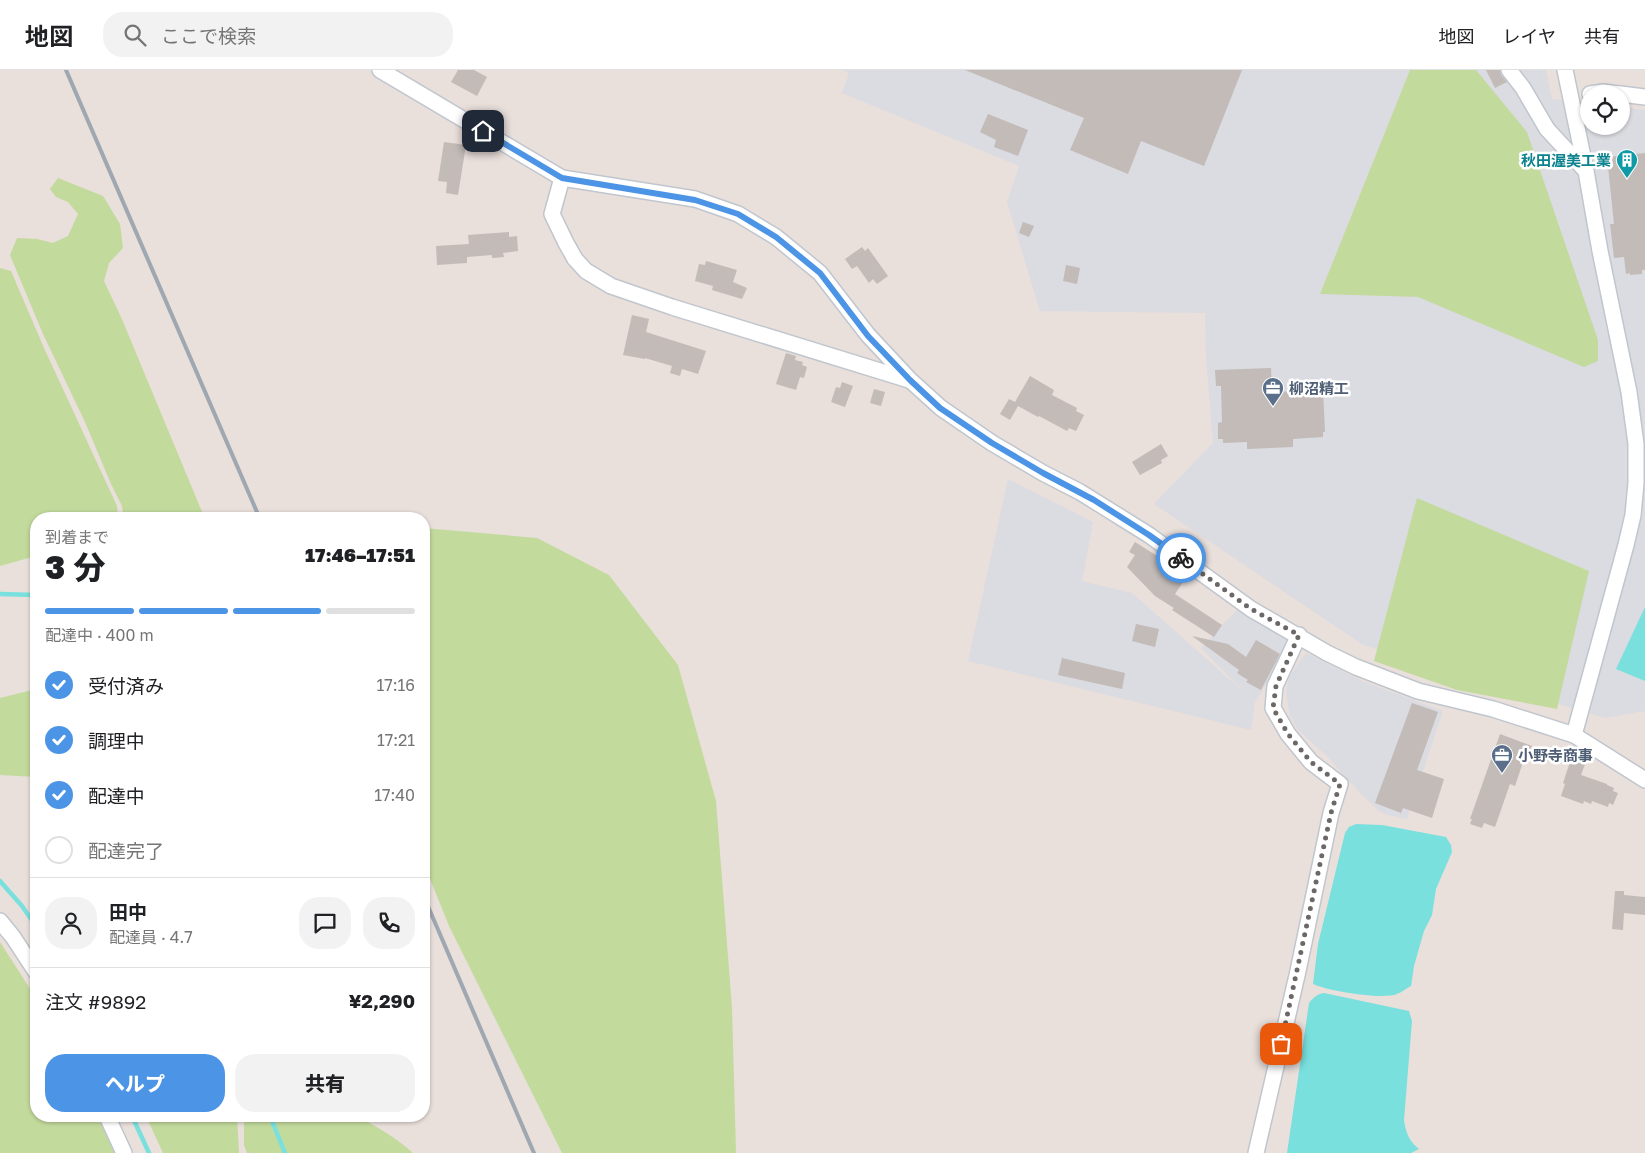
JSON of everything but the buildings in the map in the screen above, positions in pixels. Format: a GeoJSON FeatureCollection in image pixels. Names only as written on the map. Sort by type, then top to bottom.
{"type":"FeatureCollection","features":[{"type":"Feature","properties":{"kind":"street"},"geometry":{"type":"LineString","coordinates":[[380,70],[562,178],[695,200],[738,214],[776,237],[820,273],[868,336],[940,408],[992,443],[1080,492],[1149,535],[1251,609],[1299,635],[1327,653],[1356,667],[1418,691],[1493,709],[1574,735],[1645,780]]}},
{"type":"Feature","properties":{"kind":"street"},"geometry":{"type":"LineString","coordinates":[[1509,70],[1523,88],[1547,129],[1586,171]]}},
{"type":"Feature","properties":{"kind":"street"},"geometry":{"type":"LineString","coordinates":[[1566,70],[1629,392],[1636,444],[1636,483],[1633,515],[1574,735]]}},
{"type":"Feature","properties":{"kind":"street"},"geometry":{"type":"LineString","coordinates":[[1570,96],[1580,95]]}},
{"type":"Feature","properties":{"kind":"street"},"geometry":{"type":"LineString","coordinates":[[1630,95],[1645,97]]}},
{"type":"Feature","properties":{"kind":"street"},"geometry":{"type":"LineString","coordinates":[[562,178],[552,214],[575,259],[586,272],[611,286],[672,307],[910,380]]}},
{"type":"Feature","properties":{"kind":"street"},"geometry":{"type":"LineString","coordinates":[[1256,1153],[1302,952],[1331,813],[1340,784],[1311,762],[1288,734],[1273,708],[1276,686],[1299,635]]}},
{"type":"Feature","properties":{"kind":"street"},"geometry":{"type":"LineString","coordinates":[[0,921],[30,963]]}},
{"type":"Feature","properties":{"kind":"street"},"geometry":{"type":"LineString","coordinates":[[110,1122],[124,1153]]}},
{"type":"Feature","properties":{"kind":"shaded area"},"geometry":{"type":"Polygon","coordinates":[[[842,70],[1546,70],[1552,99],[1580,102],[1580,135],[1630,135],[1630,108],[1645,110],[1645,711],[1605,718],[1363,645],[1154,504],[1213,443],[1206,356],[1205,313],[1040,311],[1007,202],[1019,166],[842,93],[849,73],[842,70]]]}},
{"type":"Feature","properties":{"kind":"shaded area"},"geometry":{"type":"Polygon","coordinates":[[[1008,479],[1093,522],[1082,581],[1132,593],[1246,694],[1201,648],[1238,609],[1290,641],[1280,662],[1255,702],[1251,730],[968,661],[1008,479]]]}},
{"type":"Feature","properties":{"kind":"shaded area"},"geometry":{"type":"Polygon","coordinates":[[[1306,653],[1364,682],[1443,711],[1407,819],[1380,812],[1327,756],[1298,730],[1290,715],[1286,694],[1289,677],[1306,653]]]}},
{"type":"Feature","properties":{"kind":"green space"},"geometry":{"type":"Polygon","coordinates":[[[1410,70],[1476,70],[1527,132],[1598,340],[1598,361],[1584,367],[1418,297],[1320,294],[1410,70]]]}},
{"type":"Feature","properties":{"kind":"green space"},"geometry":{"type":"Polygon","coordinates":[[[58,178],[103,196],[120,224],[123,248],[109,263],[104,281],[121,317],[202,512],[123,512],[122,506],[43,334],[10,255],[17,238],[37,239],[53,243],[68,236],[78,214],[68,202],[56,197],[50,189],[58,178]]]}},
{"type":"Feature","properties":{"kind":"green space"},"geometry":{"type":"Polygon","coordinates":[[[0,268],[11,271],[44,348],[117,506],[117,512],[30,512],[30,558],[0,566],[0,268]]]}},
{"type":"Feature","properties":{"kind":"green space"},"geometry":{"type":"Polygon","coordinates":[[[1417,498],[1589,571],[1557,709],[1457,690],[1374,661],[1417,498]]]}},
{"type":"Feature","properties":{"kind":"green space"},"geometry":{"type":"Polygon","coordinates":[[[430,529],[537,538],[609,575],[678,665],[716,801],[732,1008],[736,1153],[562,1153],[449,926],[430,879],[430,529]]]}},
{"type":"Feature","properties":{"kind":"green space"},"geometry":{"type":"Polygon","coordinates":[[[30,690],[30,777],[0,775],[0,698],[30,690]]]}},
{"type":"Feature","properties":{"kind":"green space"},"geometry":{"type":"Polygon","coordinates":[[[0,942],[30,989],[30,1122],[101,1122],[116,1153],[0,1153],[0,942]]]}},
{"type":"Feature","properties":{"kind":"green space"},"geometry":{"type":"Polygon","coordinates":[[[149,1122],[237,1122],[239,1153],[163,1153],[149,1122]]]}},
{"type":"Feature","properties":{"kind":"green space"},"geometry":{"type":"Polygon","coordinates":[[[244,1122],[367,1122],[400,1142],[413,1153],[247,1153],[244,1145],[244,1122]]]}},
{"type":"Feature","properties":{"kind":"water"},"geometry":{"type":"Polygon","coordinates":[[[1645,607],[1645,681],[1616,669],[1645,607]]]}},
{"type":"Feature","properties":{"kind":"water"},"geometry":{"type":"Polygon","coordinates":[[[1356,824],[1382,825],[1446,837],[1451,845],[1452,852],[1436,889],[1432,915],[1424,931],[1414,966],[1411,986],[1390,996],[1355,994],[1313,984],[1318,944],[1345,833],[1349,827],[1356,824]]]}},
{"type":"Feature","properties":{"kind":"water"},"geometry":{"type":"Polygon","coordinates":[[[1324,993],[1409,1011],[1412,1021],[1404,1120],[1408,1136],[1419,1149],[1411,1153],[1287,1153],[1309,1003],[1315,996],[1324,993]]]}},
{"type":"Feature","properties":{"kind":"waterway"},"geometry":{"type":"LineString","coordinates":[[0,594],[30,595]]}},
{"type":"Feature","properties":{"kind":"waterway"},"geometry":{"type":"LineString","coordinates":[[0,881],[30,917]]}},
{"type":"Feature","properties":{"kind":"waterway"},"geometry":{"type":"LineString","coordinates":[[135,1122],[149,1153]]}},
{"type":"Feature","properties":{"kind":"waterway"},"geometry":{"type":"LineString","coordinates":[[272,1122],[285,1153]]}},
{"type":"Feature","properties":{"kind":"railway"},"geometry":{"type":"LineString","coordinates":[[66,70],[257,512]]}},
{"type":"Feature","properties":{"kind":"railway"},"geometry":{"type":"LineString","coordinates":[[430,911],[534,1153]]}},
{"type":"Feature","properties":{"kind":"way so far"},"geometry":{"type":"LineString","coordinates":[[1181,558],[1251,609],[1299,635],[1276,686],[1273,708],[1288,734],[1311,762],[1340,784],[1331,813],[1281,1044]]}},
{"type":"Feature","properties":{"kind":"place","name":"秋田渥美工業"},"geometry":{"type":"Point","coordinates":[1627,179]}},
{"type":"Feature","properties":{"kind":"place","name":"柳沼精工"},"geometry":{"type":"Point","coordinates":[1273,407]}},
{"type":"Feature","properties":{"kind":"place","name":"小野寺商事"},"geometry":{"type":"Point","coordinates":[1502,774]}},
{"type":"Feature","properties":{"kind":"route"},"geometry":{"type":"LineString","coordinates":[[483,131],[562,178],[695,200],[738,214],[776,237],[820,273],[868,336],[940,408],[992,443],[1094,500],[1181,558]]}}]}
